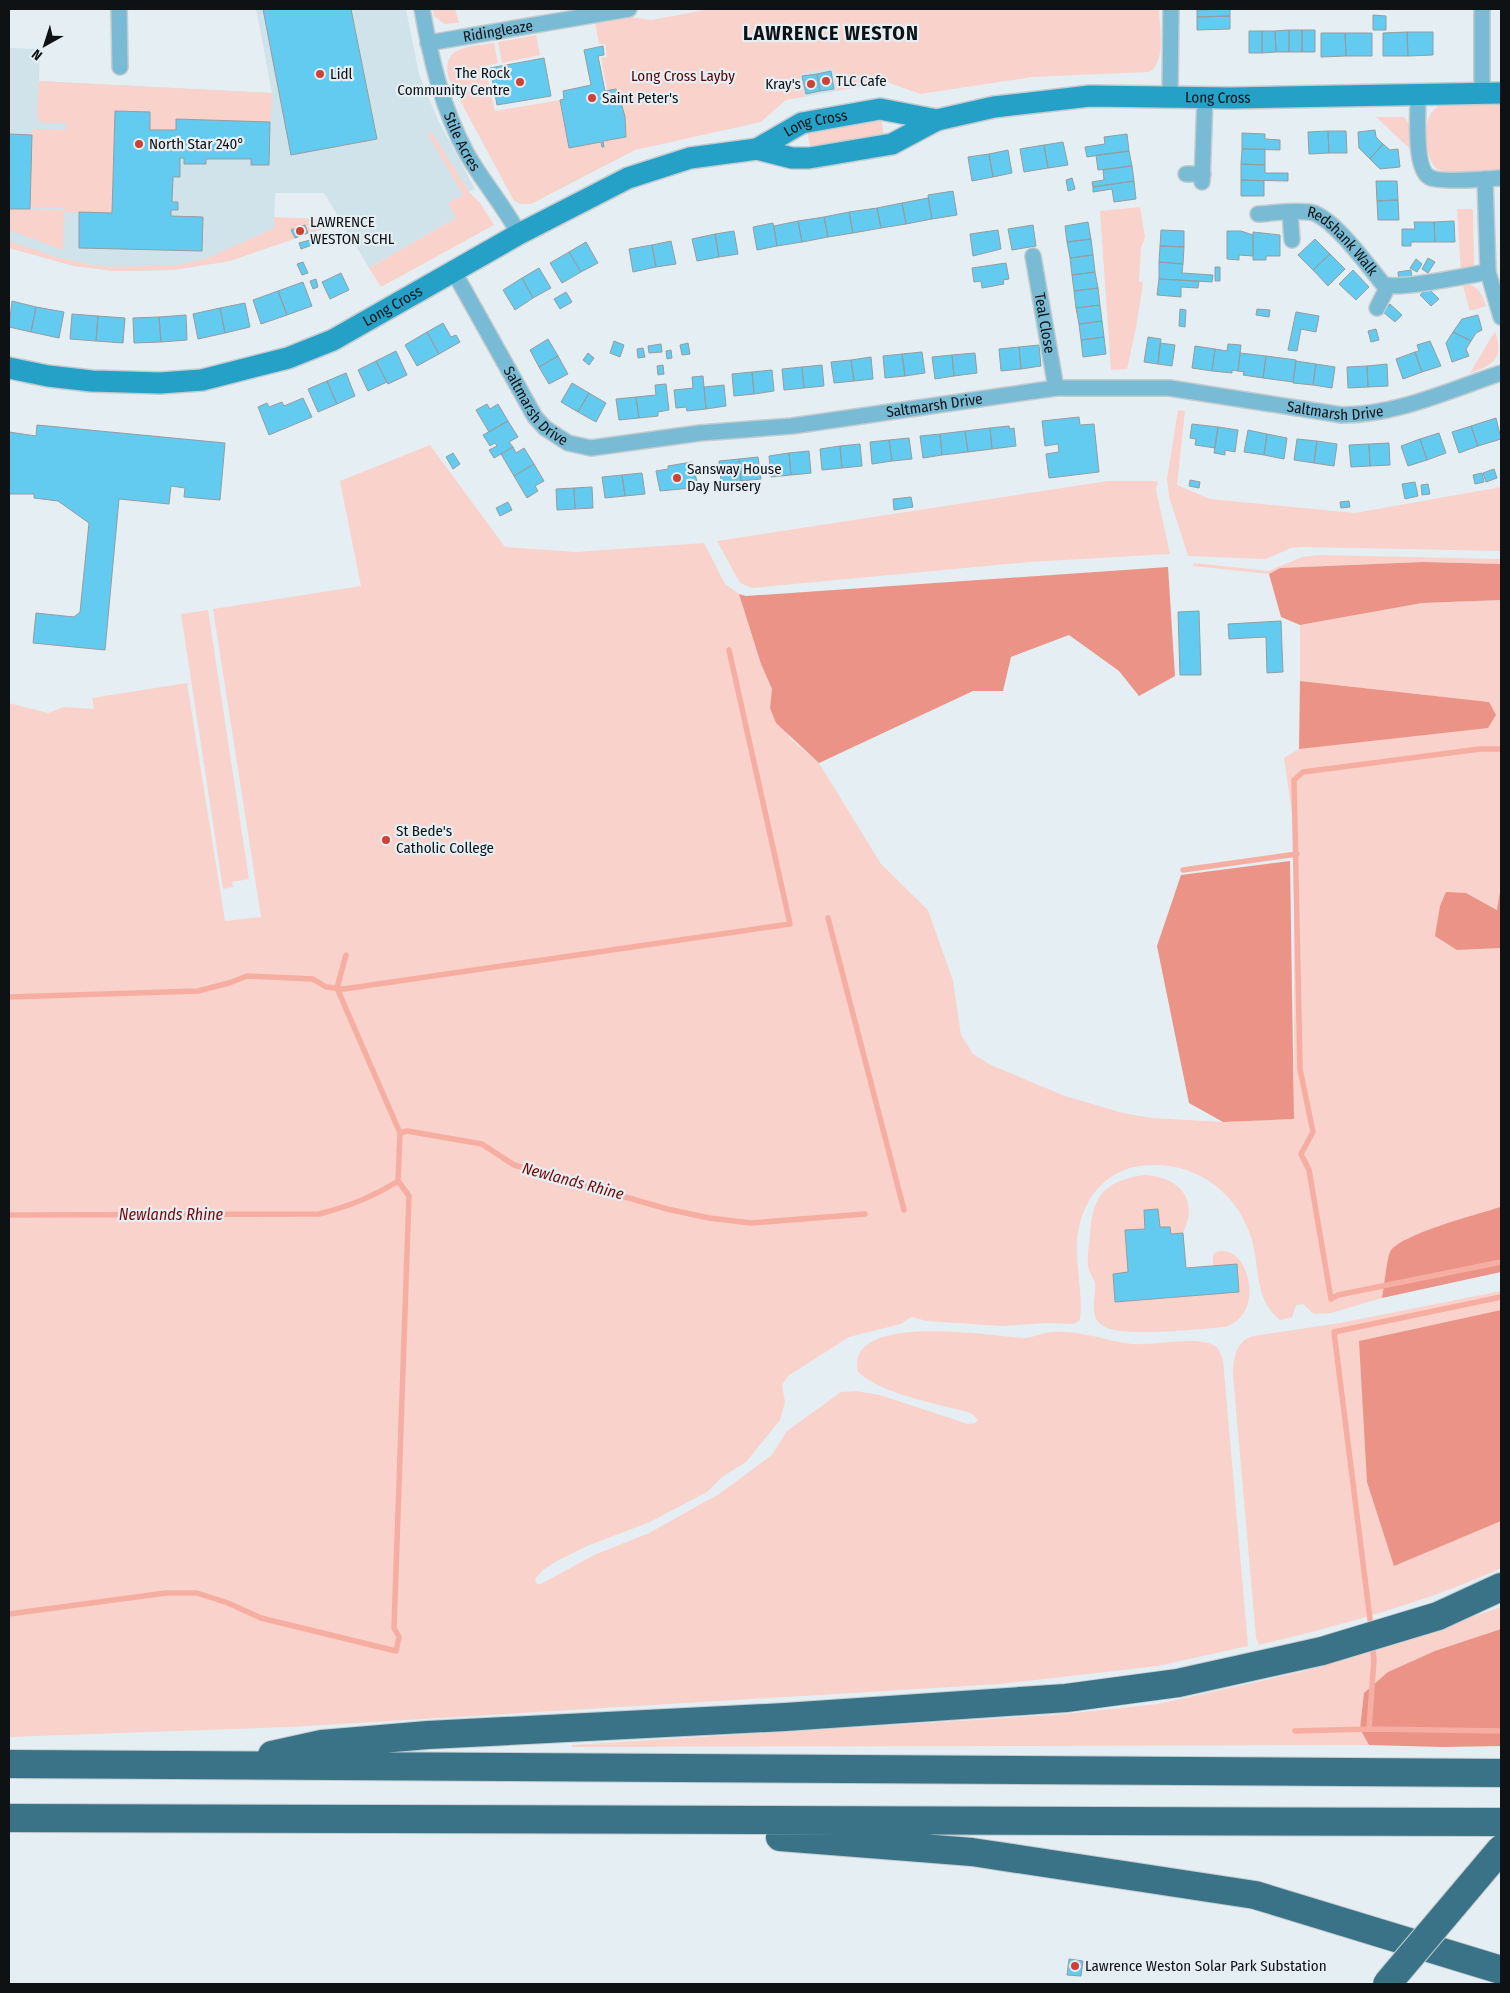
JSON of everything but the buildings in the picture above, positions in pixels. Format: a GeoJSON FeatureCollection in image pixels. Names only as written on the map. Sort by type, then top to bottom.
{"type":"FeatureCollection","features":[{"type":"Feature","properties":{"kind":"highway"},"geometry":{"type":"LineString","coordinates":[[229,1766],[322,1744],[428,1735],[785,1717],[1066,1698],[1178,1683],[1322,1651],[1438,1616],[1501,1587]]}},
{"type":"Feature","properties":{"kind":"highway"},"geometry":{"type":"LineString","coordinates":[[9,1764],[1501,1773]]}},
{"type":"Feature","properties":{"kind":"highway"},"geometry":{"type":"LineString","coordinates":[[9,1818],[1501,1822]]}},
{"type":"Feature","properties":{"kind":"highway"},"geometry":{"type":"LineString","coordinates":[[556,1820],[972,1852],[1255,1895],[1501,1970]]}},
{"type":"Feature","properties":{"kind":"highway"},"geometry":{"type":"LineString","coordinates":[[1387,1984],[1501,1849]]}},
{"type":"Feature","properties":{"kind":"street"},"geometry":{"type":"LineString","coordinates":[[119,9],[120,67]]}},
{"type":"Feature","properties":{"kind":"street","name":"Stile Acres"},"geometry":{"type":"LineString","coordinates":[[422,9],[428,43],[445,107],[470,158],[519,234]]}},
{"type":"Feature","properties":{"kind":"street","name":"Ridingleaze"},"geometry":{"type":"LineString","coordinates":[[428,43],[629,9]]}},
{"type":"Feature","properties":{"kind":"street"},"geometry":{"type":"LineString","coordinates":[[1170,97],[1171,9]]}},
{"type":"Feature","properties":{"kind":"street"},"geometry":{"type":"LineString","coordinates":[[1482,9],[1492,93]]}},
{"type":"Feature","properties":{"kind":"street","name":"Long Cross"},"geometry":{"type":"LineString","coordinates":[[9,368],[48,376],[92,381],[160,383],[202,380],[288,358],[333,340],[519,234],[643,172],[690,158],[757,149],[792,158],[809,158],[892,144],[937,120],[994,107],[1041,100],[1090,96],[1204,97],[1492,93]]}},
{"type":"Feature","properties":{"kind":"street"},"geometry":{"type":"LineString","coordinates":[[1418,95],[1420,161],[1425,174],[1434,179],[1501,178]]}},
{"type":"Feature","properties":{"kind":"street"},"geometry":{"type":"LineString","coordinates":[[1186,174],[1203,178],[1204,97]]}},
{"type":"Feature","properties":{"kind":"street","name":"Long Cross"},"geometry":{"type":"LineString","coordinates":[[757,149],[802,123],[880,109],[937,120]]}},
{"type":"Feature","properties":{"kind":"street"},"geometry":{"type":"LineString","coordinates":[[1485,179],[1488,272],[1501,317]]}},
{"type":"Feature","properties":{"kind":"street","name":"Redshank Walk"},"geometry":{"type":"LineString","coordinates":[[1258,214],[1308,212],[1326,220],[1383,284],[1388,286],[1405,286],[1488,272]]}},
{"type":"Feature","properties":{"kind":"street","name":"Redshank Walk"},"geometry":{"type":"LineString","coordinates":[[1290,213],[1292,240]]}},
{"type":"Feature","properties":{"kind":"street","name":"Teal Close"},"geometry":{"type":"LineString","coordinates":[[1033,256],[1056,388]]}},
{"type":"Feature","properties":{"kind":"street","name":"Saltmarsh Drive"},"geometry":{"type":"LineString","coordinates":[[454,272],[535,417],[555,436],[580,447],[603,448],[700,433],[792,426],[1056,388],[1169,388],[1342,415],[1361,415],[1392,409],[1501,373]]}},
{"type":"Feature","properties":{"kind":"street","name":"Redshank Walk"},"geometry":{"type":"LineString","coordinates":[[1377,308],[1388,286]]}},
{"type":"Feature","properties":{"kind":"shaded area"},"geometry":{"type":"Polygon","coordinates":[[[256,9],[406,9],[419,74],[425,90],[439,122],[475,189],[463,195],[456,218],[369,268],[324,193],[275,193],[274,228],[230,261],[173,270],[114,271],[74,266],[9,248],[9,48],[40,49],[39,81],[272,93],[256,9]]]}},
{"type":"Feature","properties":{"kind":"shaded area"},"geometry":{"type":"Polygon","coordinates":[[[833,68],[837,91],[804,97],[800,74],[833,68]]]}},
{"type":"Feature","properties":{"kind":"shaded area"},"geometry":{"type":"Polygon","coordinates":[[[1423,562],[1501,564],[1501,600],[1422,603],[1300,625],[1281,617],[1269,574],[1280,568],[1423,562]]]}},
{"type":"Feature","properties":{"kind":"shaded area"},"geometry":{"type":"Polygon","coordinates":[[[1168,567],[1175,676],[1139,696],[1119,671],[1069,635],[1011,657],[1003,691],[973,691],[819,763],[776,723],[770,708],[772,689],[761,664],[739,594],[746,596],[1168,567]]]}},
{"type":"Feature","properties":{"kind":"shaded area"},"geometry":{"type":"Polygon","coordinates":[[[1300,681],[1489,702],[1496,715],[1488,728],[1299,749],[1300,681]]]}},
{"type":"Feature","properties":{"kind":"shaded area"},"geometry":{"type":"Polygon","coordinates":[[[1290,861],[1294,1119],[1223,1122],[1189,1103],[1157,946],[1181,875],[1290,861]]]}},
{"type":"Feature","properties":{"kind":"shaded area"},"geometry":{"type":"Polygon","coordinates":[[[1501,886],[1501,948],[1457,950],[1435,936],[1440,906],[1446,892],[1466,893],[1497,910],[1501,886]]]}},
{"type":"Feature","properties":{"kind":"shaded area"},"geometry":{"type":"Polygon","coordinates":[[[1501,1207],[1501,1272],[1382,1298],[1390,1252],[1396,1245],[1441,1225],[1501,1207]]]}},
{"type":"Feature","properties":{"kind":"shaded area"},"geometry":{"type":"Polygon","coordinates":[[[1501,1310],[1501,1521],[1394,1566],[1367,1482],[1359,1341],[1501,1310]]]}},
{"type":"Feature","properties":{"kind":"shaded area"},"geometry":{"type":"Polygon","coordinates":[[[1501,1629],[1501,1746],[1369,1745],[1360,1729],[1364,1693],[1388,1672],[1435,1651],[1501,1629]]]}},
{"type":"Feature","properties":{"kind":"green space"},"geometry":{"type":"Polygon","coordinates":[[[432,9],[455,9],[459,23],[444,24],[434,16],[432,9]]]}},
{"type":"Feature","properties":{"kind":"green space","name":"Long Cross Layby"},"geometry":{"type":"Polygon","coordinates":[[[710,9],[1159,9],[1161,43],[1158,60],[1155,67],[1149,72],[1032,77],[920,94],[887,82],[837,91],[833,68],[800,74],[804,97],[786,100],[761,122],[635,150],[531,204],[521,204],[514,201],[450,82],[447,70],[448,61],[452,55],[458,50],[465,48],[494,43],[498,63],[485,66],[495,111],[560,100],[569,147],[601,142],[602,147],[604,147],[603,141],[626,137],[624,110],[617,89],[607,90],[601,58],[607,57],[605,44],[599,44],[595,22],[630,17],[651,20],[710,9]]]}},
{"type":"Feature","properties":{"kind":"green space"},"geometry":{"type":"Polygon","coordinates":[[[536,35],[540,55],[502,63],[498,42],[536,35]]]}},
{"type":"Feature","properties":{"kind":"green space"},"geometry":{"type":"Polygon","coordinates":[[[39,81],[272,93],[270,122],[176,119],[176,130],[150,130],[150,112],[115,111],[112,213],[64,212],[63,250],[9,230],[9,209],[64,210],[64,207],[30,207],[32,129],[66,130],[66,123],[43,123],[37,118],[39,81]]]}},
{"type":"Feature","properties":{"kind":"green space"},"geometry":{"type":"Polygon","coordinates":[[[1443,104],[1501,104],[1501,170],[1451,172],[1439,170],[1435,167],[1431,161],[1427,146],[1427,122],[1433,111],[1443,104]]]}},
{"type":"Feature","properties":{"kind":"green space"},"geometry":{"type":"Polygon","coordinates":[[[1376,117],[1404,117],[1409,124],[1410,149],[1376,117]]]}},
{"type":"Feature","properties":{"kind":"green space"},"geometry":{"type":"Polygon","coordinates":[[[881,118],[884,137],[811,150],[807,130],[881,118]]]}},
{"type":"Feature","properties":{"kind":"green space"},"geometry":{"type":"Polygon","coordinates":[[[427,133],[432,133],[469,192],[480,203],[494,225],[381,287],[369,268],[456,218],[448,203],[463,195],[427,133]]]}},
{"type":"Feature","properties":{"kind":"green space"},"geometry":{"type":"Polygon","coordinates":[[[1140,207],[1145,237],[1141,248],[1139,281],[1143,283],[1136,328],[1127,369],[1111,370],[1100,211],[1140,207]]]}},
{"type":"Feature","properties":{"kind":"green space"},"geometry":{"type":"Polygon","coordinates":[[[1457,209],[1473,209],[1473,269],[1461,272],[1457,209]]]}},
{"type":"Feature","properties":{"kind":"green space"},"geometry":{"type":"Polygon","coordinates":[[[274,217],[318,219],[322,221],[326,228],[230,261],[173,270],[114,271],[74,266],[9,248],[9,241],[56,257],[92,265],[115,267],[178,265],[205,259],[274,228],[274,217]]]}},
{"type":"Feature","properties":{"kind":"green space"},"geometry":{"type":"Polygon","coordinates":[[[1462,283],[1475,287],[1483,297],[1486,306],[1470,311],[1462,283]]]}},
{"type":"Feature","properties":{"kind":"green space"},"geometry":{"type":"Polygon","coordinates":[[[1495,331],[1498,340],[1498,354],[1491,363],[1470,373],[1495,331]]]}},
{"type":"Feature","properties":{"kind":"green space"},"geometry":{"type":"Polygon","coordinates":[[[1178,410],[1185,411],[1177,485],[1210,499],[1355,513],[1501,487],[1501,551],[1302,547],[1291,548],[1266,559],[1188,556],[1169,496],[1167,479],[1178,410]]]}},
{"type":"Feature","properties":{"kind":"green space"},"geometry":{"type":"Polygon","coordinates":[[[430,445],[505,547],[576,552],[704,543],[725,584],[739,594],[761,664],[772,689],[770,708],[791,739],[819,763],[881,864],[928,910],[953,981],[961,1035],[973,1054],[991,1065],[1065,1096],[1123,1113],[1152,1118],[1223,1122],[1294,1119],[1294,827],[1284,758],[1299,749],[1489,702],[1300,681],[1300,625],[1422,603],[1501,600],[1501,886],[1498,910],[1466,893],[1435,935],[1457,950],[1501,948],[1501,1207],[1454,1221],[1430,1231],[1387,1277],[1382,1298],[1331,1313],[1314,1314],[1303,1304],[1296,1305],[1292,1317],[1280,1320],[1266,1303],[1262,1293],[1252,1240],[1245,1222],[1224,1193],[1194,1173],[1177,1168],[1159,1165],[1126,1169],[1103,1183],[1094,1193],[1087,1204],[1078,1230],[1077,1263],[1081,1301],[1080,1320],[1074,1324],[1047,1323],[1001,1326],[927,1321],[911,1317],[901,1324],[849,1337],[788,1376],[782,1385],[785,1402],[780,1420],[746,1462],[722,1477],[707,1492],[650,1522],[587,1546],[557,1561],[543,1570],[535,1579],[537,1584],[541,1584],[594,1555],[649,1533],[719,1494],[772,1455],[787,1431],[841,1392],[856,1391],[880,1395],[968,1424],[975,1423],[978,1420],[971,1413],[895,1392],[868,1380],[858,1372],[860,1353],[874,1341],[896,1334],[924,1331],[1023,1338],[1049,1332],[1063,1332],[1132,1344],[1200,1342],[1218,1348],[1223,1360],[1248,1646],[1158,1666],[1000,1684],[290,1727],[9,1737],[9,703],[48,713],[64,707],[94,709],[92,698],[187,683],[225,921],[261,917],[213,609],[361,586],[340,481],[430,445]]]}},
{"type":"Feature","properties":{"kind":"green space"},"geometry":{"type":"Polygon","coordinates":[[[1108,481],[1158,481],[1156,490],[1170,554],[1030,562],[752,588],[740,583],[717,541],[1108,481]]]}},
{"type":"Feature","properties":{"kind":"green space"},"geometry":{"type":"Polygon","coordinates":[[[1320,555],[1501,559],[1501,564],[1423,562],[1280,568],[1269,574],[1193,566],[1194,563],[1268,571],[1302,557],[1320,555]]]}},
{"type":"Feature","properties":{"kind":"green space"},"geometry":{"type":"Polygon","coordinates":[[[208,610],[249,879],[232,882],[233,887],[223,889],[181,614],[208,610]]]}},
{"type":"Feature","properties":{"kind":"green space"},"geometry":{"type":"Polygon","coordinates":[[[1144,1175],[1156,1176],[1167,1180],[1183,1192],[1189,1210],[1188,1221],[1183,1233],[1171,1234],[1170,1227],[1160,1227],[1158,1209],[1144,1210],[1145,1229],[1125,1230],[1128,1272],[1113,1274],[1115,1302],[1239,1292],[1237,1264],[1213,1266],[1213,1255],[1216,1252],[1228,1252],[1237,1258],[1244,1268],[1249,1281],[1249,1295],[1246,1308],[1238,1320],[1225,1327],[1143,1332],[1112,1330],[1098,1322],[1094,1313],[1095,1284],[1088,1262],[1091,1222],[1094,1210],[1097,1201],[1110,1186],[1119,1181],[1144,1175]]]}},
{"type":"Feature","properties":{"kind":"green space"},"geometry":{"type":"Polygon","coordinates":[[[1501,1291],[1501,1310],[1359,1341],[1472,1532],[1501,1521],[1501,1568],[1443,1592],[1382,1612],[1259,1645],[1256,1638],[1233,1375],[1235,1357],[1239,1346],[1247,1338],[1253,1336],[1340,1323],[1501,1291]]]}},
{"type":"Feature","properties":{"kind":"green space"},"geometry":{"type":"Polygon","coordinates":[[[1501,1607],[1501,1629],[1485,1634],[1360,1729],[1369,1745],[572,1747],[572,1745],[1054,1715],[1158,1704],[1305,1671],[1387,1646],[1501,1607]]]}},
{"type":"Feature","properties":{"kind":"waterway"},"geometry":{"type":"LineString","coordinates":[[9,997],[198,991],[247,976],[313,979],[326,987],[344,989],[790,924],[729,650]]}},
{"type":"Feature","properties":{"kind":"waterway"},"geometry":{"type":"LineString","coordinates":[[1501,749],[1480,749],[1303,772],[1294,780],[1300,1069],[1313,1132],[1301,1154],[1309,1170],[1331,1299],[1338,1295],[1501,1262]]}},
{"type":"Feature","properties":{"kind":"waterway"},"geometry":{"type":"LineString","coordinates":[[1183,870],[1297,854]]}},
{"type":"Feature","properties":{"kind":"waterway"},"geometry":{"type":"LineString","coordinates":[[828,918],[904,1210]]}},
{"type":"Feature","properties":{"kind":"waterway"},"geometry":{"type":"LineString","coordinates":[[346,955],[337,988],[400,1133]]}},
{"type":"Feature","properties":{"kind":"waterway","name":"Newlands Rhine"},"geometry":{"type":"LineString","coordinates":[[9,1215],[319,1214],[360,1201],[398,1181],[400,1133],[407,1131],[482,1144],[514,1165],[667,1209],[709,1218],[751,1223],[865,1214]]}},
{"type":"Feature","properties":{"kind":"waterway"},"geometry":{"type":"LineString","coordinates":[[9,1614],[166,1593],[197,1593],[228,1603],[261,1618],[396,1651],[399,1637],[394,1628],[409,1196],[398,1181]]}},
{"type":"Feature","properties":{"kind":"waterway"},"geometry":{"type":"LineString","coordinates":[[1371,1627],[1334,1332],[1501,1297]]}},
{"type":"Feature","properties":{"kind":"waterway"},"geometry":{"type":"LineString","coordinates":[[1372,1644],[1374,1659],[1369,1729],[1501,1731]]}},
{"type":"Feature","properties":{"kind":"waterway"},"geometry":{"type":"LineString","coordinates":[[1295,1731],[1369,1729]]}},
{"type":"Feature","properties":{"kind":"place","name":"Lidl"},"geometry":{"type":"Point","coordinates":[320,74]}},
{"type":"Feature","properties":{"kind":"place","name":"TLC Cafe"},"geometry":{"type":"Point","coordinates":[826,81]}},
{"type":"Feature","properties":{"kind":"place","name":"The Rock Community Centre"},"geometry":{"type":"Point","coordinates":[520,82]}},
{"type":"Feature","properties":{"kind":"place","name":"Kray's"},"geometry":{"type":"Point","coordinates":[811,84]}},
{"type":"Feature","properties":{"kind":"place","name":"Saint Peter's"},"geometry":{"type":"Point","coordinates":[592,98]}},
{"type":"Feature","properties":{"kind":"place","name":"North Star 240°"},"geometry":{"type":"Point","coordinates":[139,144]}},
{"type":"Feature","properties":{"kind":"place","name":"LAWRENCE WESTON SCHL"},"geometry":{"type":"Point","coordinates":[300,231]}},
{"type":"Feature","properties":{"kind":"place","name":"Sansway House Day Nursery"},"geometry":{"type":"Point","coordinates":[677,478]}},
{"type":"Feature","properties":{"kind":"place","name":"St Bede's Catholic College"},"geometry":{"type":"Point","coordinates":[386,840]}},
{"type":"Feature","properties":{"kind":"place","name":"Lawrence Weston Solar Park Substation"},"geometry":{"type":"Point","coordinates":[1075,1966]}},
{"type":"Feature","properties":{"kind":"district","name":"LAWRENCE WESTON"},"geometry":{"type":"Point","coordinates":[831,33]}}]}
